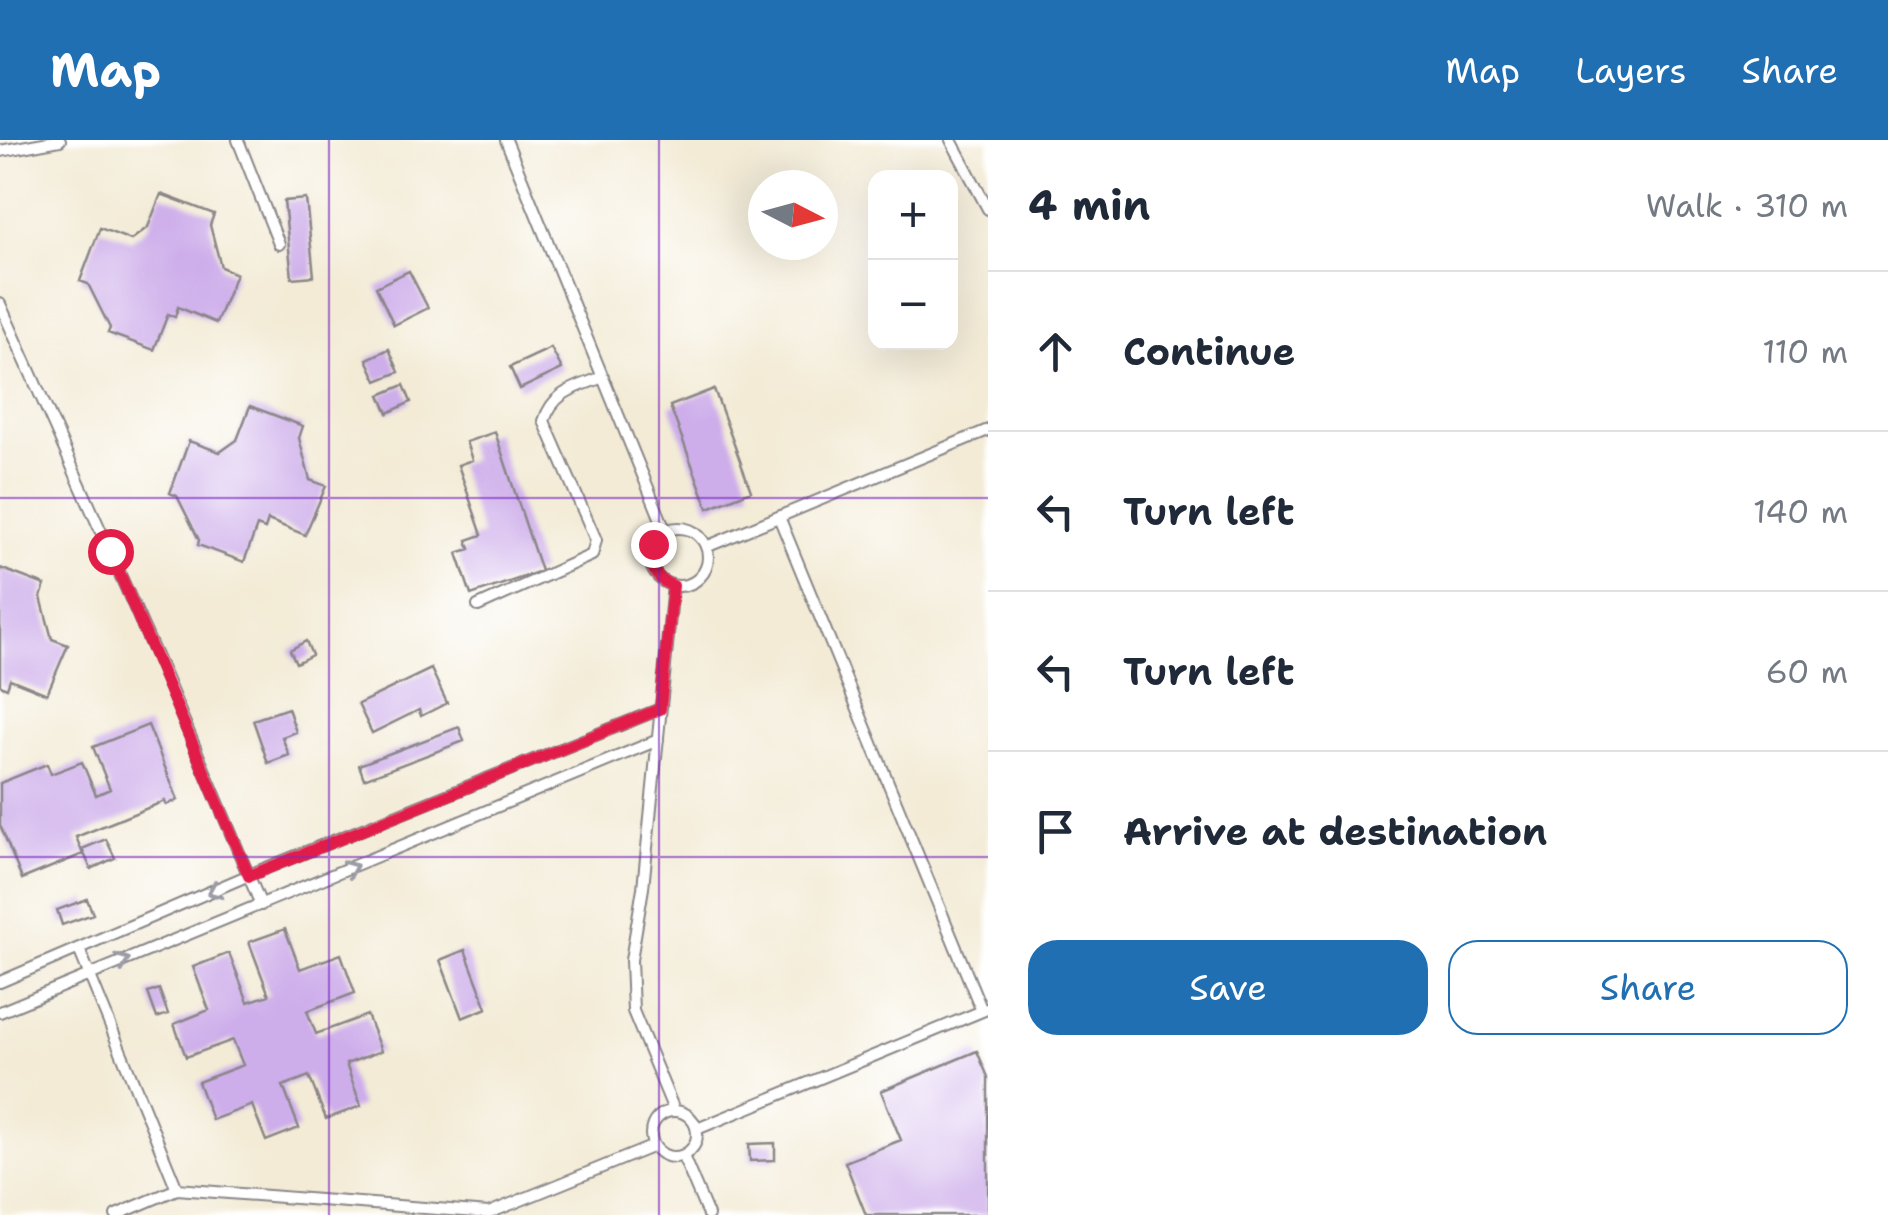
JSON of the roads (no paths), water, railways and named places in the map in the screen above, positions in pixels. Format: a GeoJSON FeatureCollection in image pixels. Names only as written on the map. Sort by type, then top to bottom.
{"type":"FeatureCollection","features":[{"type":"Feature","properties":{"kind":"lane"},"geometry":{"type":"LineString","coordinates":[[0,151],[60,140]]}},
{"type":"Feature","properties":{"kind":"lane"},"geometry":{"type":"LineString","coordinates":[[238,140],[278,244]]}},
{"type":"Feature","properties":{"kind":"lane"},"geometry":{"type":"LineString","coordinates":[[506,140],[666,532]]}},
{"type":"Feature","properties":{"kind":"lane"},"geometry":{"type":"LineString","coordinates":[[951,140],[988,209]]}},
{"type":"Feature","properties":{"kind":"lane"},"geometry":{"type":"LineString","coordinates":[[0,304],[165,676],[261,905]]}},
{"type":"Feature","properties":{"kind":"lane"},"geometry":{"type":"LineString","coordinates":[[478,606],[592,555],[596,540],[544,421],[550,403],[603,377]]}},
{"type":"Feature","properties":{"kind":"lane"},"geometry":{"type":"LineString","coordinates":[[706,547],[988,430]]}},
{"type":"Feature","properties":{"kind":"lane"},"geometry":{"type":"LineString","coordinates":[[697,1129],[985,1010],[779,516]]}},
{"type":"Feature","properties":{"kind":"lane"},"geometry":{"type":"LineString","coordinates":[[674,528],[693,532],[706,547],[708,556],[703,572],[690,584],[673,586],[657,577],[650,561],[653,544],[674,528]]}},
{"type":"Feature","properties":{"kind":"lane"},"geometry":{"type":"LineString","coordinates":[[673,586],[643,888],[630,960],[633,1011],[674,1110]]}},
{"type":"Feature","properties":{"kind":"lane"},"geometry":{"type":"LineString","coordinates":[[0,982],[660,709]]}},
{"type":"Feature","properties":{"kind":"lane"},"geometry":{"type":"LineString","coordinates":[[0,1012],[658,740]]}},
{"type":"Feature","properties":{"kind":"lane"},"geometry":{"type":"LineString","coordinates":[[80,949],[177,1189]]}},
{"type":"Feature","properties":{"kind":"lane"},"geometry":{"type":"LineString","coordinates":[[674,1110],[689,1116],[697,1129],[695,1145],[683,1156],[667,1156],[654,1146],[654,1123],[659,1116],[674,1110]]}},
{"type":"Feature","properties":{"kind":"lane"},"geometry":{"type":"LineString","coordinates":[[116,1215],[177,1189],[489,1214],[654,1146]]}},
{"type":"Feature","properties":{"kind":"lane"},"geometry":{"type":"LineString","coordinates":[[683,1156],[708,1215]]}}]}
